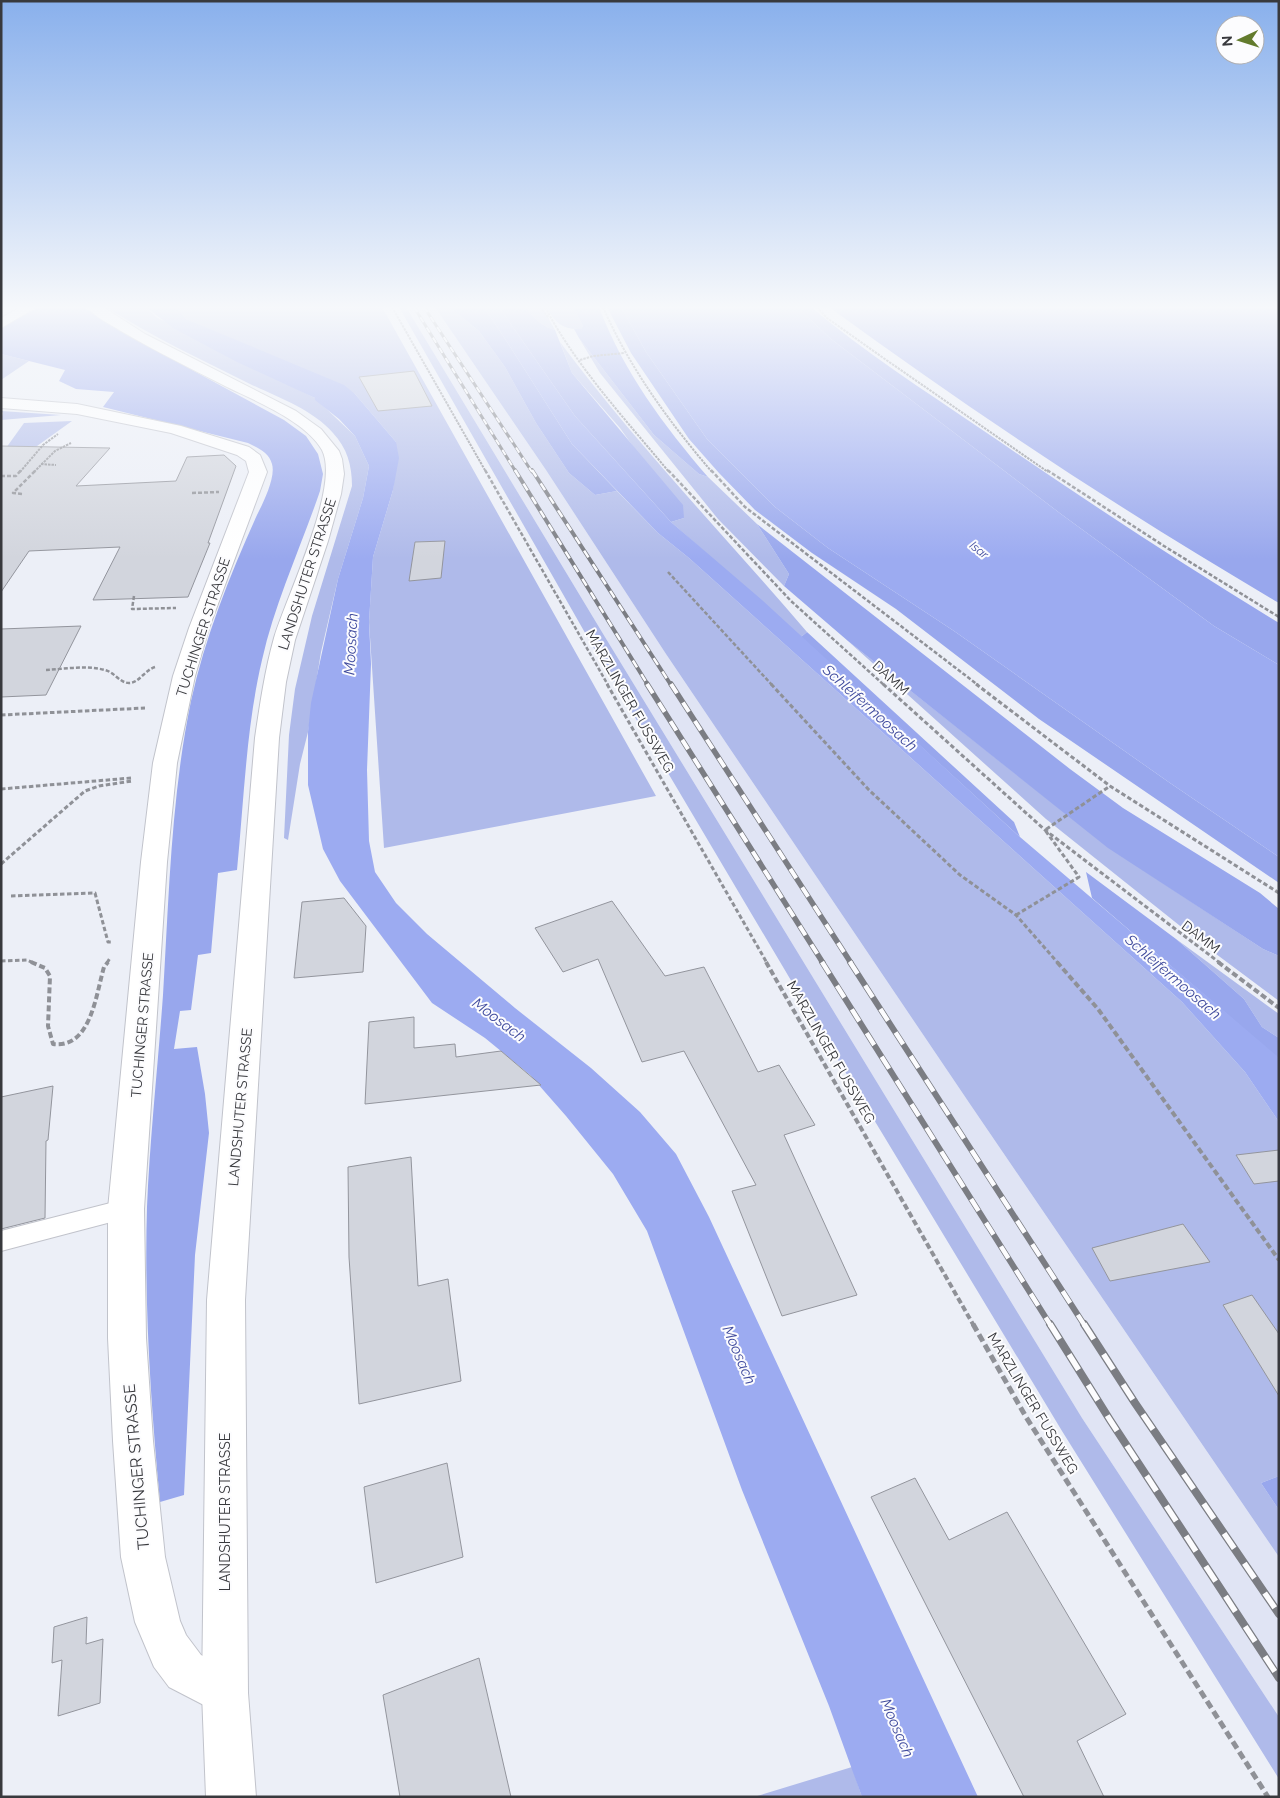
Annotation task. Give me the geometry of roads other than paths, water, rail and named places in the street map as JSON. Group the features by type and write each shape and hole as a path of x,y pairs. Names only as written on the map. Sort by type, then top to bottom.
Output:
{"main road":[{"name":"LANDSHUTER STRASSE","path":"231,1797 225,1693 226,1300 266,738 273,692 288,625 321,533 335,483 334,460 326,444 317,433 302,422 247,391"},
{"name":"TUCHINGER STRASSE","path":"1,404 78,409 175,429 243,450 254,459 258,472 199,628 184,676 165,763 154,862 126,1209 126,1338 143,1557 158,1622 170,1651 185,1671 225,1693"}],"lane":[{"path":"1,1241 126,1209"}],"water":[{"name":"Moosach","path":"300,391 351,391 396,442 399,458 393,490 373,557 369,622 371,664 367,770 369,841 375,872 396,903 427,934 515,1008 591,1068 640,1112 676,1154 709,1217 978,1797 862,1797 829,1706 742,1490 647,1231 613,1174 530,1075 485,1038 432,1003 340,881 323,849 308,785 308,732 311,703 338,579 363,498 369,466 355,436 315,398"},
{"name":"Schleifermoosach","path":"538,391 558,391 575,416 671,522 762,600 1020,837 1277,1056 1279,1059 1279,1122 1245,1072 1182,1002 689,558 658,533 572,444"},
{"name":"Isar","path":"673,391 899,391 1061,514 1214,626 1279,665 1279,857 954,631 828,548 775,507 707,439"}],"railway":[{"path":"466,391 516,472"},
{"path":"479,391 532,472"},
{"path":"515,470 648,685"},
{"path":"532,470 671,685"},
{"path":"647,684 823,963"},
{"path":"671,684 851,963"},
{"path":"822,962 1051,1326"},
{"path":"850,962 1085,1326"},
{"path":"1050,1324 1110,1420 1279,1678"},
{"path":"1084,1324 1135,1403 1279,1614"}]}
